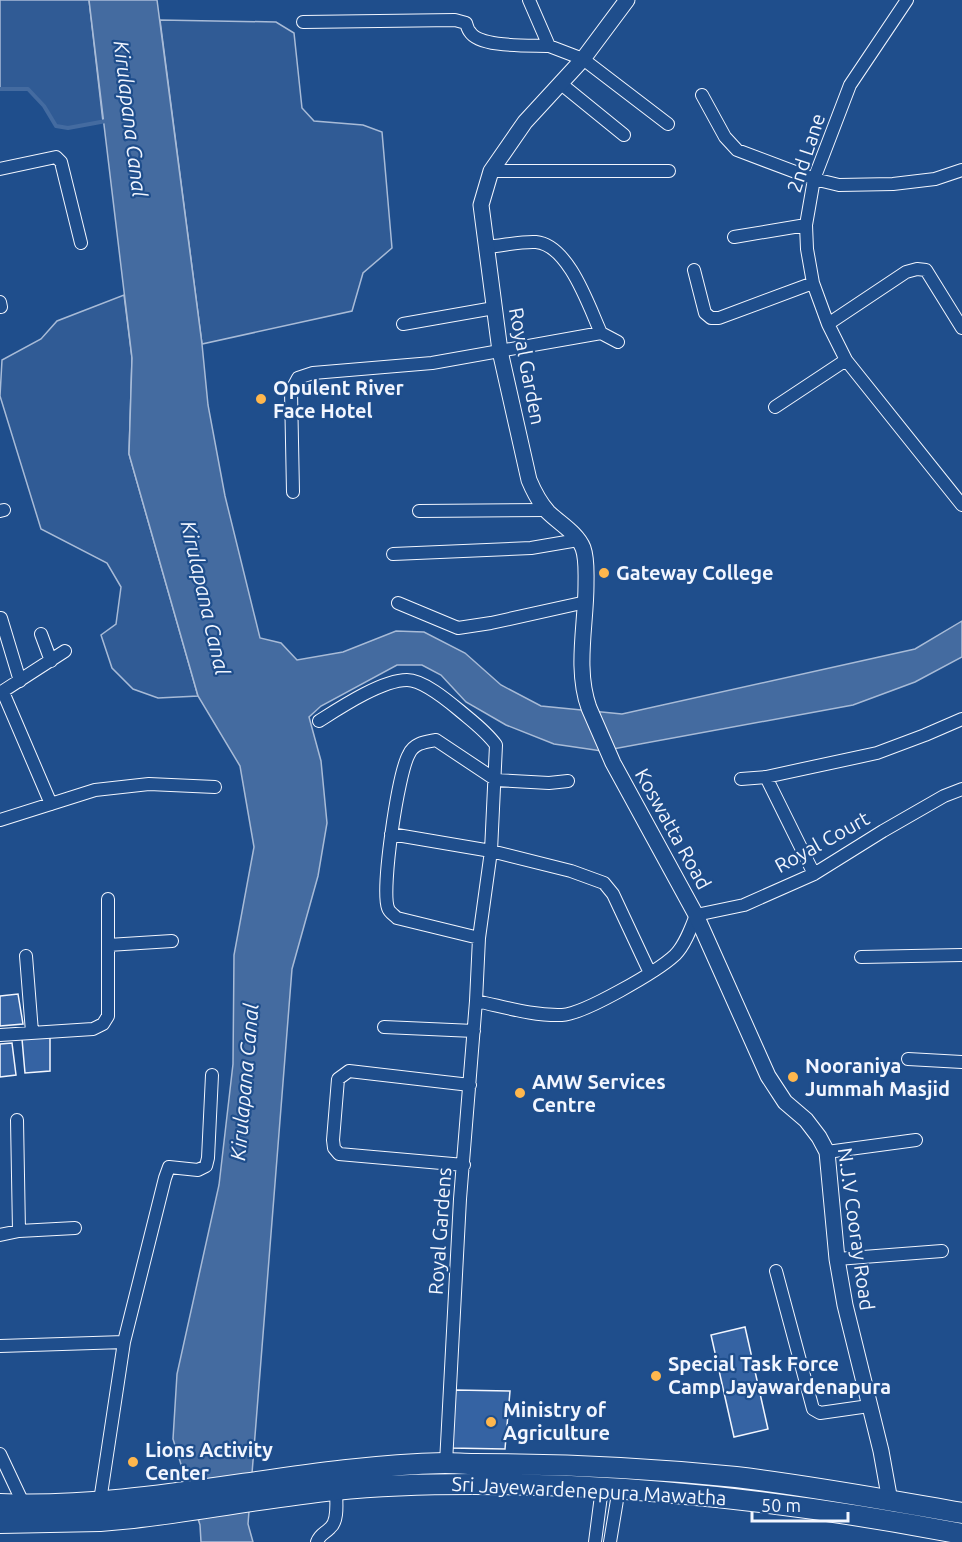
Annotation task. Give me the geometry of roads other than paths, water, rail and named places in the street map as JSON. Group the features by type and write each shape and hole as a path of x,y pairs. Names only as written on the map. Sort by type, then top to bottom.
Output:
{"highway":[{"name":"Sri Jayewardenepura Mawatha","path":"0,1523 100,1521 160,1515 347,1470 446,1463 526,1463 736,1478 962,1513"},
{"name":"Sri Jayewardenepura Mawatha","path":"0,1504 99,1501 157,1495 261,1490 336,1490 441,1484 533,1485 611,1488 738,1498 933,1535 962,1534"}],"street":[{"path":"530,0 549,46"},
{"name":"Royal Garden","path":"578,540 546,510 529,480 500,351 481,205 491,171 525,122 583,59 627,0"},
{"name":"2nd Lane","path":"907,0 850,85 814,179 806,225 807,249 813,283 828,324 846,360 962,505"},
{"path":"303,22 455,20 466,23 470,34 480,40 503,44 549,46 583,59 668,124"},
{"path":"560,83 624,135"},
{"path":"702,95 725,137 736,150 814,179 839,185 893,184 935,179 962,170"},
{"path":"0,170 56,157 61,162 81,243"},
{"path":"491,171 669,171"},
{"path":"734,237 806,225"},
{"path":"486,247 538,242 560,254 571,268 601,333 618,342"},
{"path":"828,324 906,272 917,269 926,270 962,328"},
{"path":"694,270 705,313 711,318 719,318 813,283"},
{"path":"403,324 494,308"},
{"path":"293,492 291,391 298,378 313,373 432,363 601,333"},
{"path":"775,407 846,360"},
{"path":"419,511 546,510"},
{"path":"393,554 531,548 578,540 583,549 586,565 586,602 491,623 458,628 398,603"},
{"name":"Koswatta Road","path":"586,602 582,656 586,700 613,763 696,915 729,988"},
{"path":"1,618 20,681"},
{"path":"41,634 51,661"},
{"path":"51,804 2,692 65,651"},
{"name":"Royal Gardens","path":"319,720 392,682 409,679 431,689 490,737 496,745 491,851 479,938 446,1463"},
{"path":"741,779 766,777 877,753 962,719"},
{"path":"479,938 397,918 388,910 387,880 391,834 402,772 409,752 420,743 436,740 496,780 549,783 568,781"},
{"path":"766,777 814,874"},
{"path":"0,820 95,790 149,784 215,787"},
{"name":"Royal Court","path":"696,915 744,905 814,874 883,831 944,796 962,789"},
{"path":"391,834 491,851 571,871 604,883 613,894 650,973"},
{"path":"0,1035 93,1029 103,1024 108,1016 108,899"},
{"path":"476,1001 536,1014 565,1015 585,1008 650,973 676,954 687,937 696,915"},
{"path":"108,945 172,941"},
{"path":"861,957 962,955"},
{"path":"26,956 32,1032"},
{"name":"N.J.V Cooray Road","path":"729,988 768,1076 784,1101 813,1128 827,1152 837,1259 844,1305 881,1451 890,1501"},
{"path":"384,1027 474,1031"},
{"path":"908,1059 962,1062"},
{"path":"464,1165 339,1154 334,1148 334,1130 338,1079 349,1071 470,1085"},
{"path":"99,1501 123,1342 165,1178 169,1167 198,1170 206,1166 212,1075"},
{"path":"17,1120 19,1231"},
{"path":"827,1152 916,1140"},
{"path":"0,1235 19,1231 75,1228"},
{"path":"837,1259 942,1251"},
{"path":"776,1271 813,1409 820,1413 869,1406"},
{"path":"0,1346 123,1342"},
{"path":"0,1454 24,1504"},
{"path":"595,1542 611,1488"},
{"path":"610,1542 611,1488"},
{"path":"317,1542 319,1535 332,1527 335,1521 336,1490"}],"water":[{"name":"Kirulapana Canal","path":"89,0 157,0 208,405 225,496 260,638 281,643 297,660 343,652 396,631 424,632 465,653 501,685 541,706 622,714 915,649 962,621 962,657 915,682 853,705 602,751 554,744 506,725 466,702 441,675 422,665 397,665 321,706 309,717 321,761 327,823 318,876 292,969 248,1524 253,1542 201,1542 200,1525 173,1439 177,1374 219,1185 233,1064 234,955 254,847 240,766 198,696 129,454 132,358"}],"waterway":[{"path":"0,89 28,89 44,106 56,126 68,128 106,121"}],"place":[{"name":"Opulent River Face Hotel","path":"261,399"},
{"name":"Gateway College","path":"604,573"},
{"name":"Nooraniya Jummah Masjid","path":"793,1077"},
{"name":"AMW Services Centre","path":"520,1093"},
{"name":"Special Task Force Camp Jayawardenapura","path":"656,1376"},
{"name":"Ministry of Agriculture","path":"491,1422"},
{"name":"Lions Activity Center","path":"133,1462"}]}
